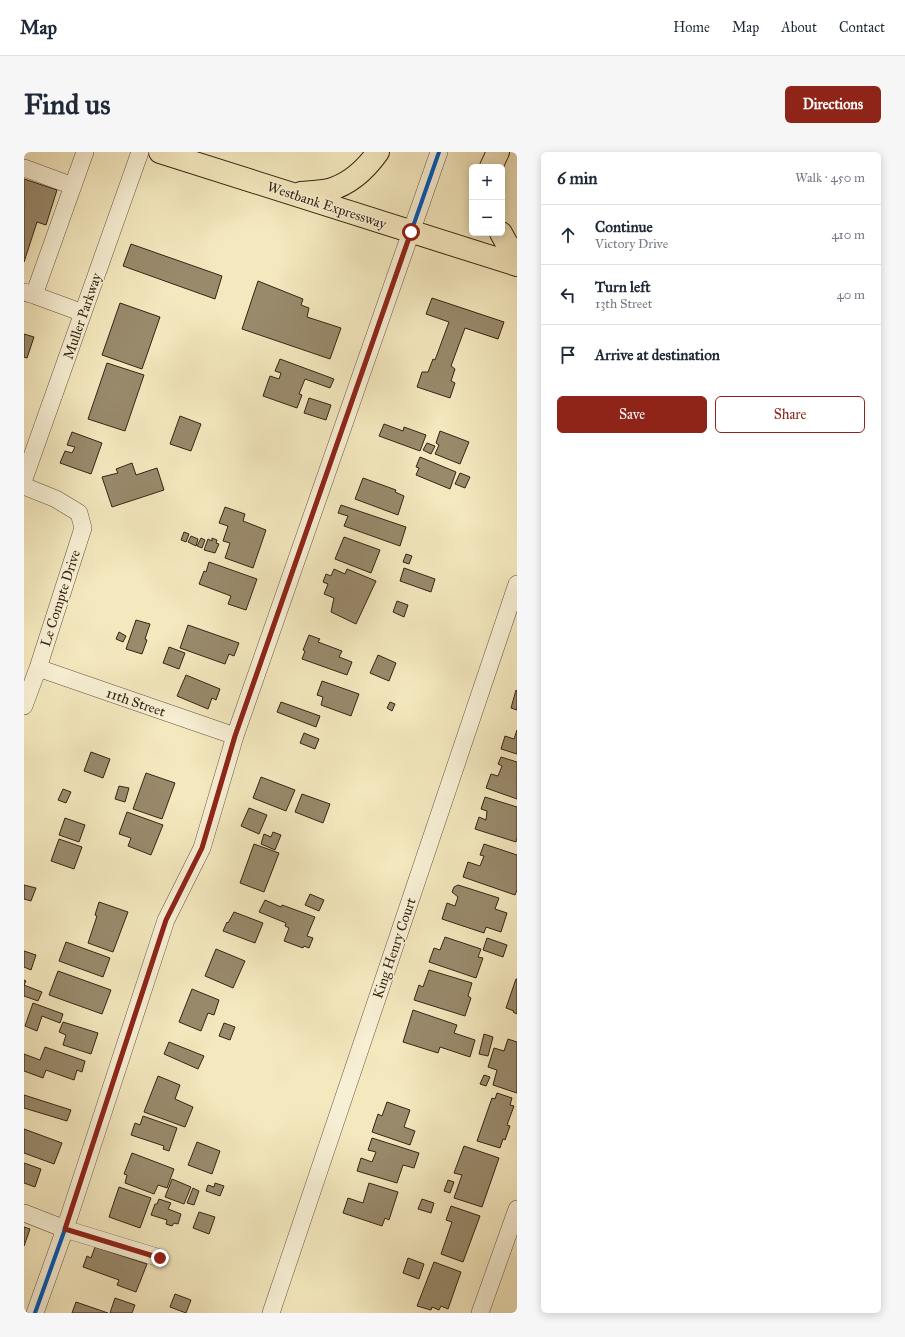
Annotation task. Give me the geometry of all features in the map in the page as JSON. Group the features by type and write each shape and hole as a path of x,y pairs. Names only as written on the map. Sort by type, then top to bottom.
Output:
{"highway":[{"name":"Westbank Expressway","path":"160,152 517,265"},
{"path":"294,194 329,190 342,185 356,176 369,164 378,152"},
{"path":"492,164 498,152"},
{"path":"503,236 507,244 517,254"}],"street":[{"path":"83,313 29,294 73,186 85,152"},
{"name":"Muller Parkway","path":"24,480 140,152"},
{"path":"35,1313 65,1229 166,920 202,848 235,736 439,152"},
{"path":"24,168 73,186"},
{"name":"Le Compte Drive","path":"24,486 56,499 79,512 83,528 38,668 24,706"},
{"name":"King Henry Court","path":"271,1313 516,593"},
{"name":"11th Street","path":"38,668 235,736"},
{"path":"480,1313 517,1209"},
{"path":"24,1213 65,1229 160,1258"}],"building":[{"path":"24,179 57,190 46,225 37,222 24,262"},
{"path":"131,244 222,276 215,299 123,266"},
{"path":"258,281 303,299 301,305 309,308 307,317 341,328 330,359 242,329"},
{"path":"432,298 504,322 498,339 465,328 451,366 455,369 451,381 455,383 450,398 417,387 422,372 428,372 433,359 435,360 449,322 426,314"},
{"path":"120,303 160,317 142,369 102,355"},
{"path":"24,334 34,337 27,358 24,357"},
{"path":"280,359 334,379 330,388 305,379 299,394 302,395 297,408 263,396 270,376 279,379 281,373 275,371"},
{"path":"107,363 144,375 125,431 88,419"},
{"path":"309,398 331,405 326,420 304,413"},
{"path":"180,416 201,424 191,451 170,444"},
{"path":"384,424 403,431 404,427 426,435 420,451 379,436"},
{"path":"440,431 469,442 460,464 435,454 439,445 436,443"},
{"path":"72,432 102,443 91,474 60,463 65,451 72,453 75,447 67,445"},
{"path":"427,443 435,446 431,454 423,450"},
{"path":"420,457 456,472 450,489 416,475 419,468 416,467"},
{"path":"132,463 136,475 157,468 164,490 112,507 102,477 118,473 116,469"},
{"path":"460,473 470,477 465,488 455,484"},
{"path":"363,478 396,490 395,492 404,496 398,515 355,499"},
{"path":"341,505 406,527 400,546 344,526 348,516 338,513"},
{"path":"225,507 245,514 243,521 266,530 253,568 225,558 230,543 223,541 228,526 219,523"},
{"path":"184,532 189,534 186,542 181,540"},
{"path":"191,536 198,539 196,546 188,542"},
{"path":"344,537 380,550 371,573 335,559"},
{"path":"201,538 205,540 202,548 197,546"},
{"path":"212,538 217,540 216,543 219,544 215,553 204,550 208,539 212,541"},
{"path":"406,554 412,556 409,564 403,562"},
{"path":"209,562 257,579 246,610 228,604 231,596 199,584 204,571 206,572"},
{"path":"404,568 435,579 431,592 400,581"},
{"path":"334,569 345,574 347,569 376,581 356,624 331,612 334,598 324,594 328,584 323,582 326,574 331,576"},
{"path":"397,601 408,605 404,617 393,612"},
{"path":"136,620 150,624 145,639 147,640 142,654 126,649"},
{"path":"188,625 239,643 234,656 229,654 225,664 180,648"},
{"path":"119,632 126,636 123,642 116,639"},
{"path":"309,635 320,639 318,642 342,651 339,657 352,662 347,675 302,659 305,651 303,650"},
{"path":"169,647 185,653 179,669 163,663"},
{"path":"378,655 396,663 389,681 370,673"},
{"path":"186,675 220,689 216,700 212,698 208,709 177,696"},
{"path":"322,681 359,694 351,716 321,705 323,697 317,695"},
{"path":"516,690 517,691 517,710 511,708"},
{"path":"281,702 320,716 316,727 277,712"},
{"path":"390,702 395,704 392,711 387,708"},
{"path":"517,730 517,754 501,749 505,736 514,739"},
{"path":"304,733 319,739 315,749 300,743"},
{"path":"91,752 110,759 103,778 84,771"},
{"path":"501,757 517,762 517,799 486,788 491,774 498,776 502,766 498,764"},
{"path":"146,773 175,783 162,819 133,809"},
{"path":"261,777 295,790 286,811 253,798"},
{"path":"119,786 129,788 125,802 115,799"},
{"path":"63,789 71,792 66,803 58,800"},
{"path":"302,794 330,804 323,823 295,812"},
{"path":"485,797 517,807 516,842 475,829 479,817 486,820 487,811 481,809"},
{"path":"249,808 267,815 259,834 241,826"},
{"path":"127,812 163,825 151,855 128,846 131,838 119,834"},
{"path":"65,818 85,825 79,842 59,835"},
{"path":"273,832 281,835 275,850 261,844 264,834 271,837"},
{"path":"59,839 82,847 74,869 51,861"},
{"path":"254,844 279,853 264,892 240,883"},
{"path":"484,844 517,855 517,890 515,895 463,877 468,862 480,866 484,856 480,855"},
{"path":"24,885 36,888 31,901 24,899"},
{"path":"458,885 499,898 495,909 507,913 501,932 486,927 484,933 442,919 447,903 455,906 458,897 452,892 454,887"},
{"path":"310,894 324,900 319,911 305,905"},
{"path":"265,900 281,907 282,905 315,917 307,936 313,938 309,948 304,946 303,948 284,941 289,928 285,926 286,923 259,912"},
{"path":"99,902 128,912 113,952 88,943 97,916 95,915"},
{"path":"234,912 263,923 255,943 223,931"},
{"path":"445,937 481,949 478,957 483,958 476,978 429,962 434,948 440,950"},
{"path":"487,938 507,945 503,957 483,950"},
{"path":"66,942 110,958 103,977 59,961"},
{"path":"216,949 245,961 233,988 205,976"},
{"path":"24,951 36,955 31,970 24,967"},
{"path":"429,970 472,983 468,996 471,998 465,1016 414,1000 419,985 423,987"},
{"path":"58,971 111,990 102,1014 49,995"},
{"path":"517,979 517,1014 506,1008"},
{"path":"24,985 42,992 38,1001 24,996"},
{"path":"192,989 219,1000 214,1015 208,1013 201,1031 179,1022"},
{"path":"33,1003 63,1014 60,1023 42,1016 37,1031 25,1026"},
{"path":"413,1010 457,1025 454,1033 475,1040 470,1057 440,1047 438,1053 403,1042"},
{"path":"63,1022 98,1033 91,1054 63,1045 66,1035 59,1032"},
{"path":"224,1023 235,1027 230,1040 219,1036"},
{"path":"484,1034 493,1037 488,1056 479,1054"},
{"path":"508,1039 517,1042 517,1093 493,1085 497,1070 488,1067 494,1048 504,1051"},
{"path":"169,1042 204,1056 198,1069 164,1054"},
{"path":"45,1047 85,1061 82,1072 77,1070 74,1080 46,1070 43,1078 24,1071 24,1054 40,1060"},
{"path":"484,1075 490,1077 486,1086 480,1084"},
{"path":"158,1076 180,1085 175,1099 193,1107 185,1127 144,1112"},
{"path":"497,1093 512,1098 510,1105 514,1106 507,1125 510,1126 505,1140 503,1139 500,1148 477,1141 492,1098 495,1099"},
{"path":"24,1095 71,1110 67,1121 24,1108"},
{"path":"387,1102 410,1110 404,1127 415,1131 410,1145 372,1132 378,1114 382,1116"},
{"path":"143,1116 177,1128 169,1151 163,1149 164,1146 131,1135 135,1123 140,1125"},
{"path":"24,1129 62,1143 54,1164 24,1153"},
{"path":"372,1138 419,1153 414,1168 403,1165 397,1183 357,1171 361,1158 372,1162 376,1152 368,1150"},
{"path":"197,1142 220,1151 212,1174 188,1165"},
{"path":"464,1146 499,1158 482,1207 454,1198 462,1175 454,1173"},
{"path":"132,1153 174,1169 167,1188 158,1185 154,1194 125,1183 127,1175 124,1174"},
{"path":"24,1163 41,1169 35,1187 24,1183"},
{"path":"172,1179 191,1187 184,1204 165,1197"},
{"path":"448,1180 454,1182 450,1193 444,1191"},
{"path":"215,1183 224,1186 220,1196 206,1191 208,1185 214,1187"},
{"path":"369,1183 398,1192 389,1220 385,1218 382,1226 343,1213 348,1198 363,1203"},
{"path":"119,1187 151,1198 140,1228 109,1217"},
{"path":"193,1188 199,1191 194,1205 187,1203"},
{"path":"159,1199 171,1203 168,1209 181,1214 178,1224 174,1223 172,1226 166,1224 167,1220 151,1215 155,1204 157,1204"},
{"path":"422,1199 434,1203 431,1213 418,1209"},
{"path":"451,1206 480,1216 463,1262 441,1254 452,1222 446,1220"},
{"path":"199,1212 215,1217 209,1234 193,1228"},
{"path":"24,1227 30,1229 24,1246"},
{"path":"95,1247 147,1264 136,1292 117,1285 119,1280 83,1267 87,1256 91,1258"},
{"path":"408,1258 424,1264 419,1279 403,1273"},
{"path":"434,1262 461,1272 448,1309 441,1306 439,1310 432,1307 431,1310 417,1306"},
{"path":"175,1294 191,1300 186,1313 170,1307"},
{"path":"115,1298 135,1305 132,1313 110,1313"},
{"path":"76,1302 108,1313 72,1313"}],"cycle path":[{"path":"35,1313 65,1229 166,920 202,848 235,736 439,152"}],"route":[{"path":"160,1258 65,1229 166,920 202,848 235,736 411,232"}]}
